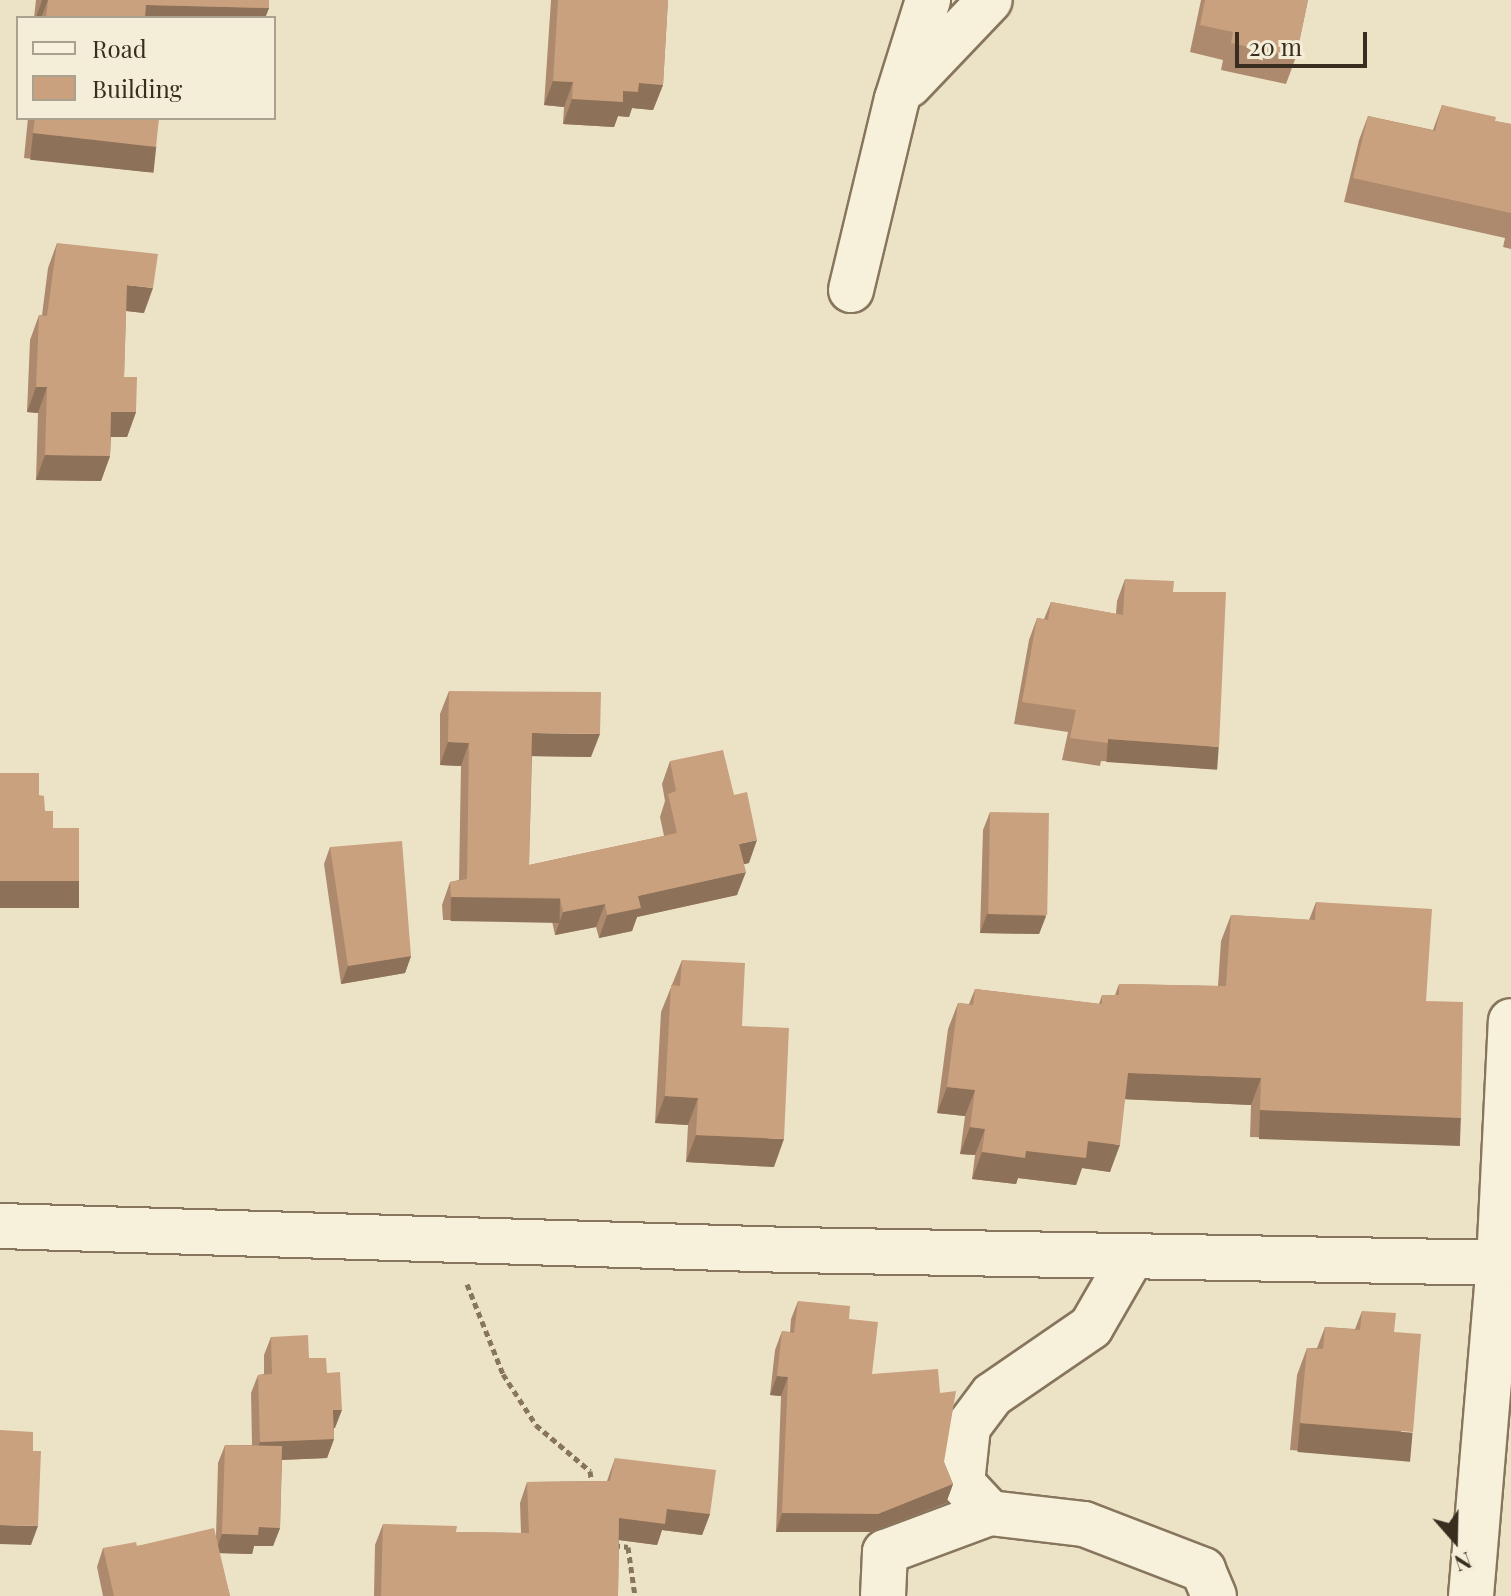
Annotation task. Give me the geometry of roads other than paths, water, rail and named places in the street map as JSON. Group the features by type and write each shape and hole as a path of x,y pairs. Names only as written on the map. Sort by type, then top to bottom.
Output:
{"street":[{"path":"851,290 897,99 928,0"},
{"path":"897,99 990,0"},
{"path":"1471,1596 1505,1263 1511,1021"},
{"path":"0,1226 450,1240 1505,1263"},
{"path":"990,1513 962,1483 968,1427 992,1395 1091,1327 1132,1256"},
{"path":"883,1596 885,1552 990,1513 1084,1524 1203,1570 1214,1596"}]}
